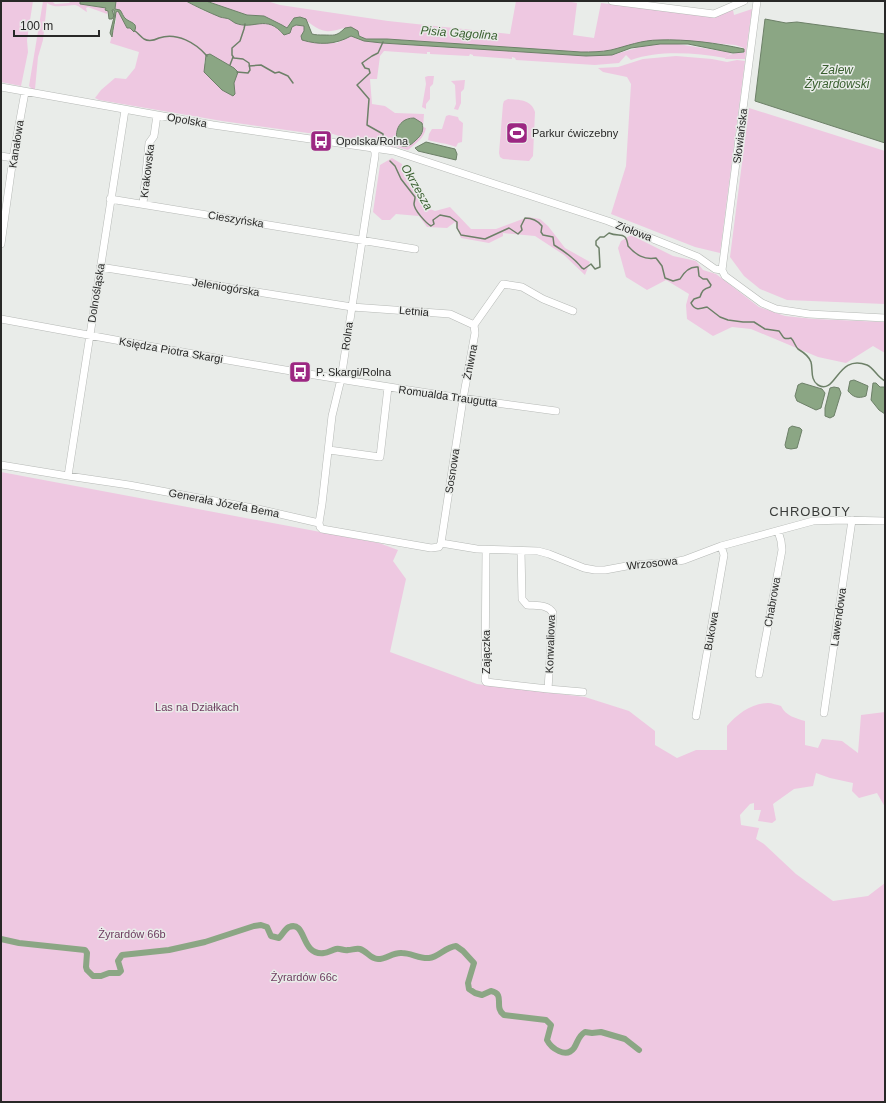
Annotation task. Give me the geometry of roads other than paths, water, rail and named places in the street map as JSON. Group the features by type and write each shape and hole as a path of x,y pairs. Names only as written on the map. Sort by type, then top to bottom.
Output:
{"street":[{"path":"612,1 714,14 744,1"},
{"name":"Słowiańska","path":"722,270 757,1"},
{"name":"Opolska","path":"1,87 125,110 268,133 377,148"},
{"name":"Kanałowa","path":"1,244 13,158 25,92"},
{"name":"Dolnośląska","path":"68,476 125,110"},
{"name":"Krakowska","path":"143,204 145,190 144,180 149,143 154,136 157,115"},
{"name":"Ziołowa","path":"377,148 394,151 608,221 698,257 715,269 722,270 726,276 762,303 776,309 809,314 885,318"},
{"name":"Rolna","path":"319,523 332,416 341,379 375,152 377,148"},
{"path":"1,156 13,158"},
{"name":"Cieszyńska","path":"110,199 415,248"},
{"name":"Jeleniogórska","path":"100,267 352,307"},
{"path":"474,325 503,284 522,286 543,299 573,311"},
{"name":"Letnia","path":"352,307 450,314 474,325"},
{"name":"Księdza Piotra Skargi","path":"1,319 90,336 341,379"},
{"name":"Żniwna","path":"463,399 475,333 474,325"},
{"name":"Romualda Traugutta","path":"341,379 463,399 556,411"},
{"path":"329,450 380,457 388,387"},
{"name":"Sosnowa","path":"441,543 463,399"},
{"name":"Generała Józefa Bema","path":"1,465 129,485 258,509 319,523 322,529 431,548 438,547 441,543"},
{"name":"Lawendowa","path":"824,713 852,520"},
{"name":"Wrzosowa","path":"441,543 486,550 521,550 549,554 584,568 605,570 632,565 684,560 721,546 813,521 885,521"},
{"name":"Chabrowa","path":"759,674 782,550 778,531"},
{"name":"Bukowa","path":"696,716 724,555 721,546"},
{"name":"Zajączka","path":"486,550 486,682 583,692"},
{"name":"Konwaliowa","path":"521,550 522,599 527,605 547,607 551,609 553,613 548,689"}],"water":[{"path":"80,1 116,1 115,9 120,10 125,18 135,25 136,27 134,32 130,28 127,28 118,11 116,12 112,37 110,33 114,16 112,19 109,19 108,11 105,10 106,8 80,4"},
{"path":"186,1 206,1 247,15 264,16 287,28 294,18 300,17 306,19 312,34 316,35 335,35 345,28 351,27 358,31 359,36 366,39 387,39 581,52 607,51 653,40 680,40 734,47 744,49 744,52 733,53 688,44 660,44 631,48 612,55 586,56 382,43 364,41 351,36 333,43 315,43 302,40 301,36 304,31 304,26 296,25 292,27 290,33 284,35 278,28 271,25 242,25 220,17"},
{"name":"Zalew Żyrardowski","path":"765,19 786,23 797,22 885,34 885,143 755,101"},
{"path":"210,54 234,68 238,72 234,83 235,94 233,96 222,90 204,72 206,55"},
{"path":"414,118 422,123 422,132 418,138 408,146 403,146 399,143 397,138 397,131 405,120"},
{"path":"426,142 455,149 457,154 456,160 418,151 415,148"},
{"path":"854,380 868,386 866,396 856,397 848,391 850,381"},
{"path":"802,383 822,389 825,393 821,408 816,410 797,401 795,396 798,385"},
{"path":"873,383 876,383 880,387 885,387 885,414 879,410 871,400"},
{"path":"830,388 839,388 841,393 834,416 830,418 825,416 825,408"},
{"path":"792,426 802,430 797,448 791,449 786,448 785,445 789,428"}],"waterway":[{"path":"237,72 248,73 250,70 249,63 243,59 234,58 232,55 232,48 240,41 245,24"},
{"path":"135,31 144,39 148,40 173,36 186,40 203,51 207,56"},
{"name":"Okrzesza","path":"383,42 378,53 362,63 365,68 369,69 370,73 357,85 369,99 367,125 383,134 383,144"},
{"path":"230,65 233,57"},
{"path":"249,66 261,65 275,73 279,72 288,76 293,83"},
{"name":"Okrzesza","path":"390,161 395,166 401,179 415,197 414,204 416,210 431,226 434,224 433,220 440,215 450,217 457,222 457,228 461,235 485,239 509,228 518,234 522,230 521,226 525,218 530,219 537,221 542,226 541,232 543,235 553,237 554,245 569,255 584,269 591,264 595,269 600,267 599,248 596,245 596,241 600,237 604,237 609,233 622,235 626,238 628,246 634,252 644,257 656,258 662,266 665,278 673,281 680,279 687,270 692,267 698,267 699,276 703,279 707,279 711,285 703,290 700,297 694,299 691,303 694,307 700,309 707,307 720,317 728,320 754,322 765,329 779,331 785,338 791,338 798,349 806,354 810,360 813,377 815,383 818,385 824,387 829,385 843,369 849,365 857,363 869,366 885,381"},
{"path":"1,939 19,943 85,950 87,953 86,967 93,976 119,973 121,971 118,961 122,955 169,950 205,942 261,925 267,927 271,936 279,938 289,927 295,926 302,933 311,949 316,952 326,953 334,949 358,949 375,959 381,959 399,953 429,958 456,946 474,963 468,983 469,989 482,995 491,991 498,995 499,1008 504,1015 546,1020 551,1025 547,1040 555,1049 567,1053 574,1048 578,1039 585,1032 601,1032 625,1039 639,1050"}],"place":[{"name":"Parkur ćwiczebny","path":"517,133"},
{"name":"Opolska/Rolna","path":"321,141"},
{"name":"P. Skargi/Rolna","path":"300,372"}],"district":[{"name":"CHROBOTY","path":"810,511"}],"water label":[{"name":"Pisia Gągolina","path":"459,33"}],"park label":[{"name":"Las na Działkach","path":"197,707"},
{"name":"Żyrardów 66b","path":"132,934"},
{"name":"Żyrardów 66c","path":"304,977"}]}
